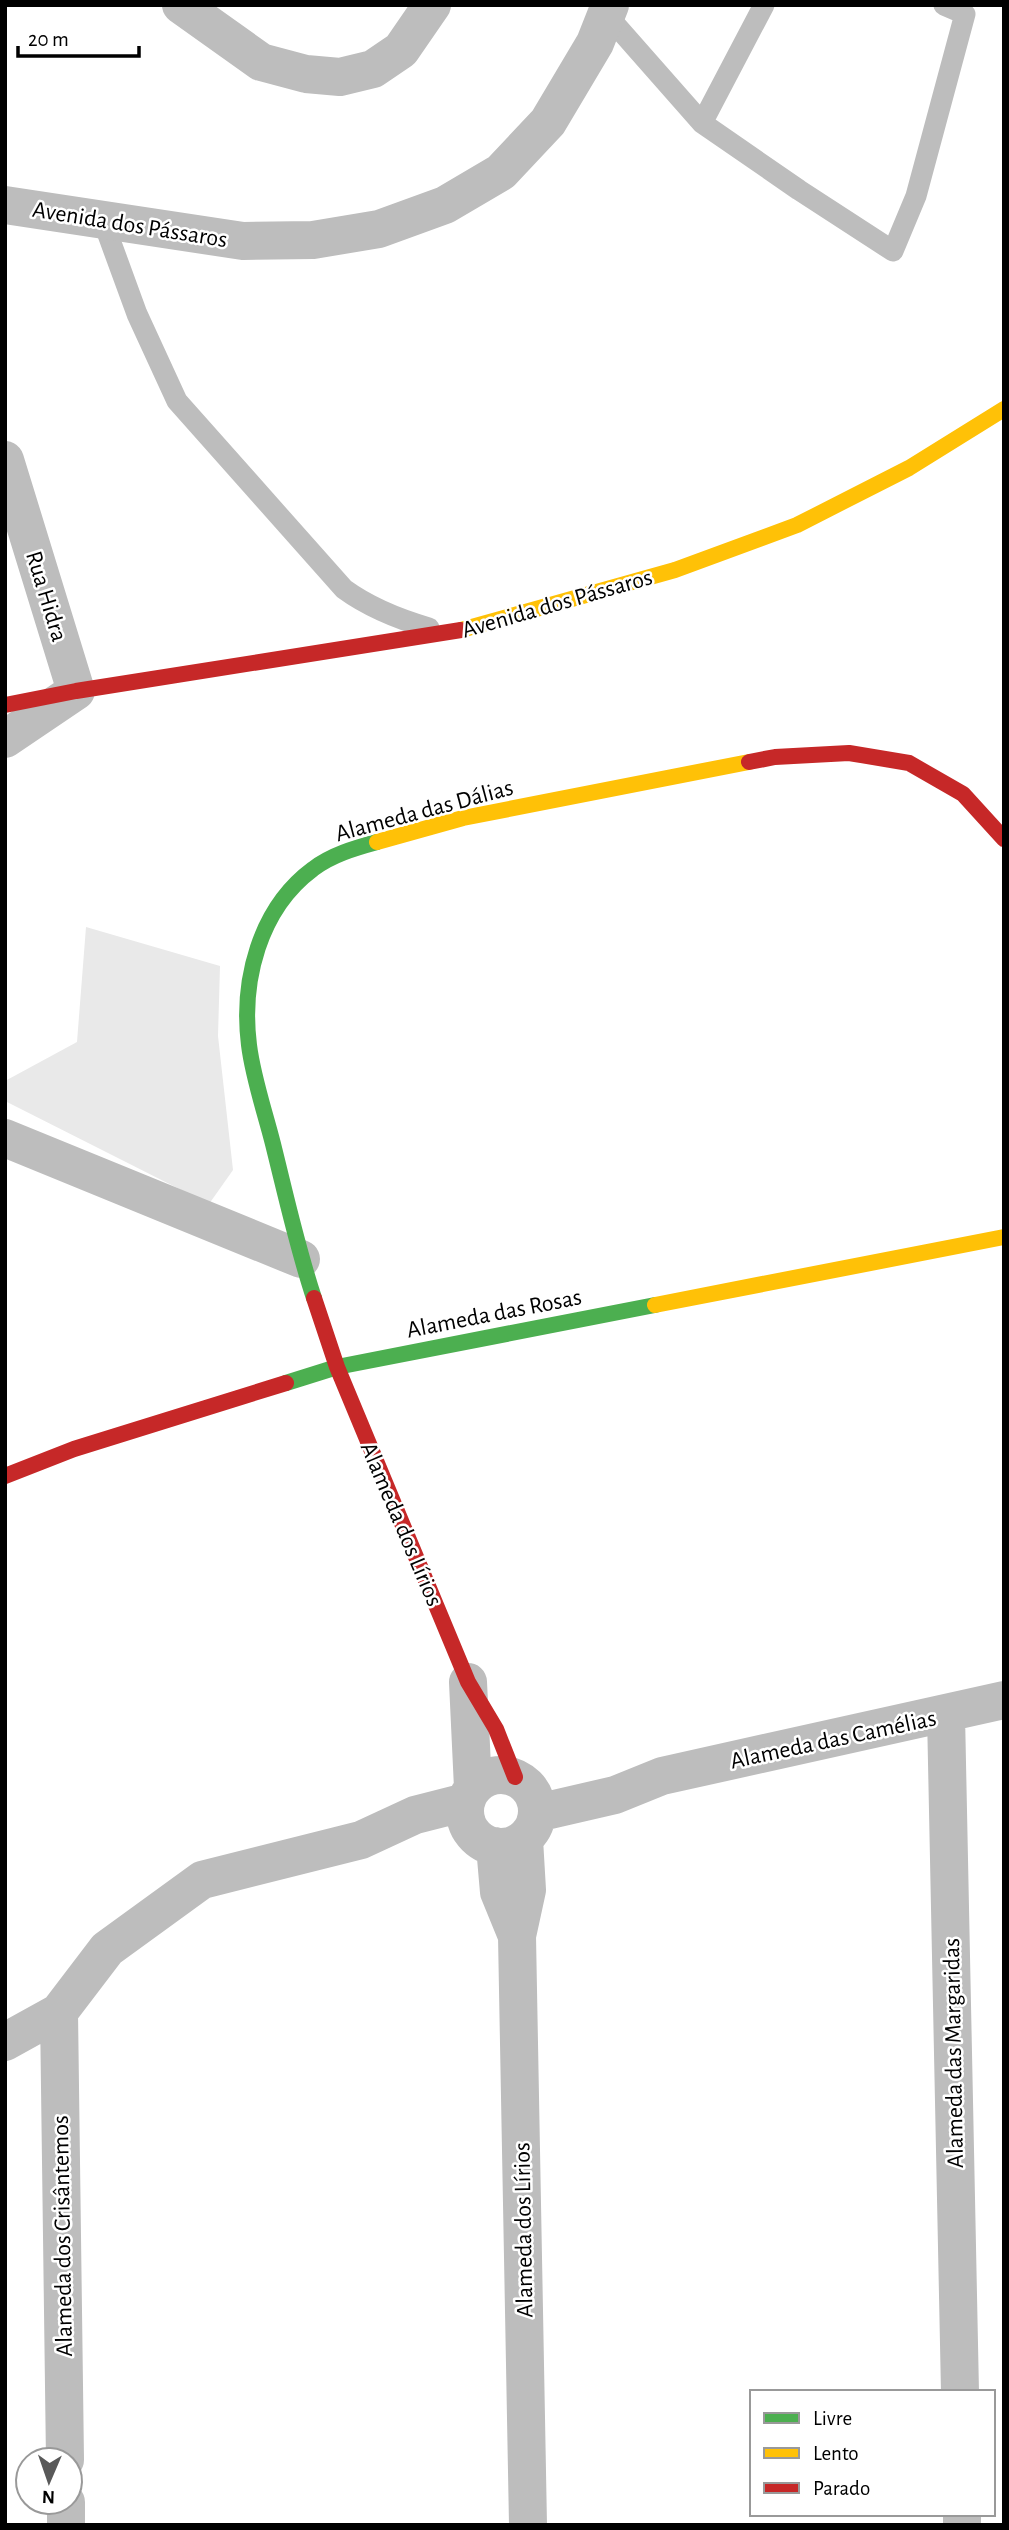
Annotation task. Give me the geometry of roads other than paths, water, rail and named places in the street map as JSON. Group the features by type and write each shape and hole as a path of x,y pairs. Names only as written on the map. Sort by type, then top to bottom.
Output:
{"street":[{"path":"181,5 261,62 306,74 340,77 373,69 401,50 432,5"},
{"name":"Avenida dos Pássaros","path":"5,205 243,241 313,240 379,229 445,205 501,172 548,122 595,43 608,10"},
{"name":"Avenida dos Pássaros","path":"5,705 76,691 449,633 675,570 797,525 909,468 1004,409"},
{"name":"Rua Hidra","path":"5,460 76,691"},
{"path":"5,739 76,691"},
{"name":"Alameda das Dálias","path":"337,1367 301,1259 249,1046 248,990 257,949 270,916 288,892 314,868 352,849 463,818 775,757 849,753 909,763 963,794 1004,839"},
{"path":"5,1138 301,1259"},
{"name":"Alameda das Rosas","path":"5,1476 74,1449 337,1367 1004,1237"},
{"name":"Alameda dos Lírios","path":"337,1367 468,1682 501,1810 499,1892 517,1936 528,2525"},
{"name":"Alameda das Camélias","path":"5,2042 59,2012 107,1949 202,1880 361,1840 415,1815 501,1810 615,1777 662,1776 1004,1700"},
{"name":"Alameda das Margaridas","path":"946,1714 960,2390"},
{"name":"Alameda dos Crisântemos","path":"59,2012 65,2446"}],"lane":[{"path":"702,123 764,5"},
{"path":"608,10 702,123 893,250 916,196 965,14 944,5"},
{"path":"103,221 137,314 177,401 344,589 365,604 405,621 449,633"}]}
